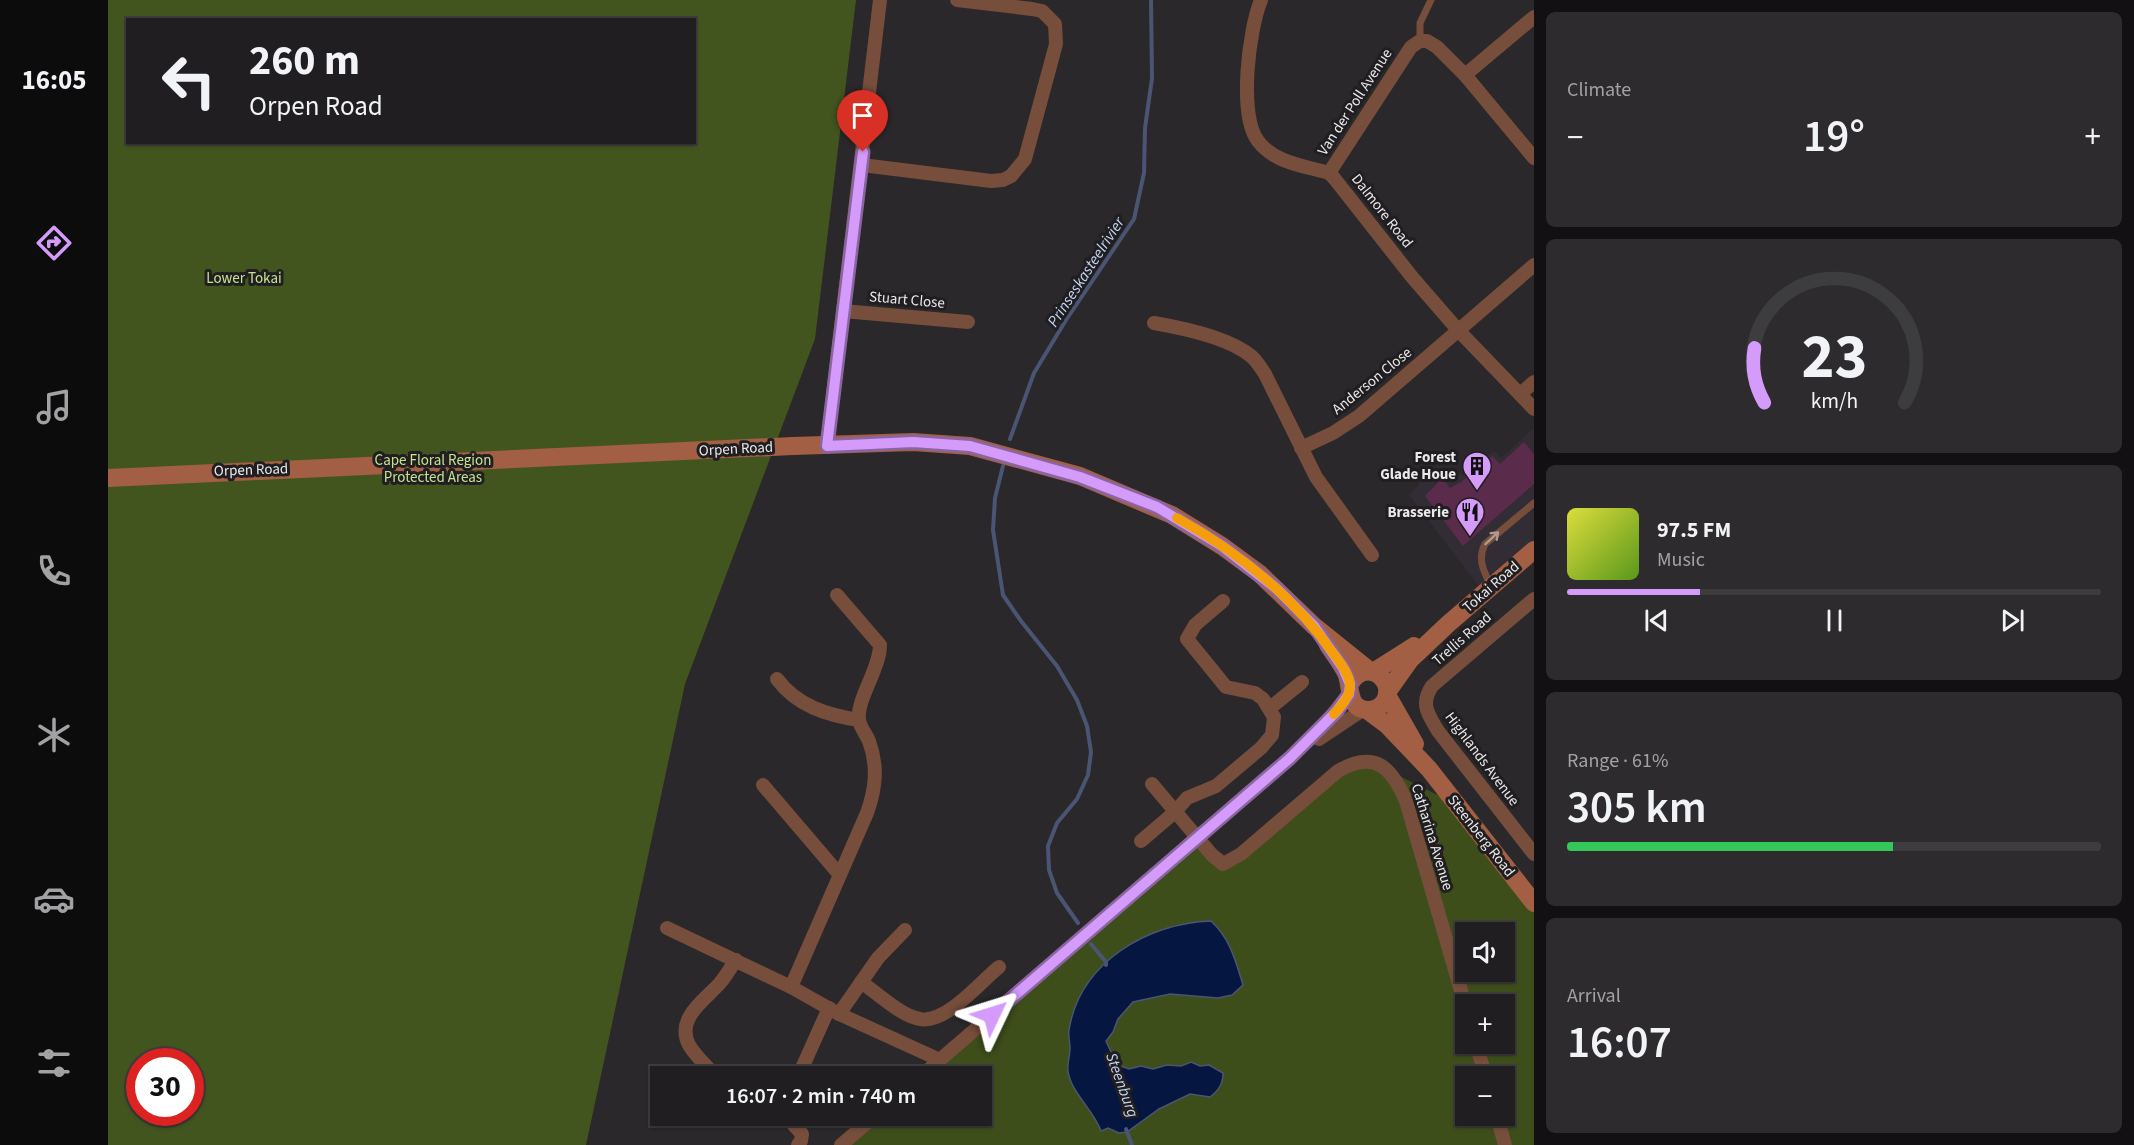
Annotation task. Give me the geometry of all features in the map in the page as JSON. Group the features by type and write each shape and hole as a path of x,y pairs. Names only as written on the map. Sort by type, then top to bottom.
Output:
{"main road":[{"name":"Orpen Road","path":"108,478 794,446 913,442 970,446 1080,477 1157,507 1206,535 1260,574 1314,626 1372,672"},
{"name":"Tokai Road","path":"1387,693 1406,664 1448,624 1534,550"},
{"name":"Tokai Road","path":"1372,672 1448,624"},
{"name":"Orpen Road","path":"1314,626 1343,668 1350,689"},
{"path":"1372,672 1385,680 1387,693 1381,705 1366,710 1353,703 1350,689 1358,675 1372,672"},
{"name":"Steenberg Road","path":"1387,693 1429,769"},
{"name":"Steenberg Road","path":"1366,710 1387,725 1429,769 1534,903"}],"street":[{"path":"827,446 880,0"},
{"path":"862,165 991,181 1003,180 1011,176 1025,159 1056,44 1056,24 1042,11 957,0"},
{"name":"Dalmore Road","path":"1261,0 1252,35 1248,75 1250,123 1259,142 1280,159 1329,173 1412,277 1458,330 1534,409"},
{"path":"1465,75 1534,17"},
{"path":"1420,41 1427,41 1437,47 1465,75 1534,158"},
{"name":"Van der Poll Avenue","path":"1329,173 1411,47 1420,41"},
{"path":"1458,330 1534,265"},
{"name":"Stuart Close","path":"843,310 968,322"},
{"path":"1154,322 1184,328 1227,343 1250,355 1266,374 1316,477 1372,555"},
{"name":"Anderson Close","path":"1301,448 1333,433 1353,420 1458,330"},
{"path":"1520,394 1534,382"},
{"path":"791,987 867,813 875,784 873,752 859,720 862,704 880,656 880,645 837,595"},
{"name":"Trellis Road","path":"1428,712 1425,699 1432,686 1534,599"},
{"path":"1141,841 1175,812 1187,798 1216,786 1269,740 1275,723 1270,708 1263,699 1255,693 1226,687 1187,639 1190,631 1223,601"},
{"path":"777,680 801,703 831,714 859,720"},
{"path":"1270,708 1302,682"},
{"path":"933,1066 1290,758 1329,720 1350,689"},
{"path":"1290,758 1366,710"},
{"name":"Highlands Avenue","path":"1428,712 1438,731 1534,854"},
{"name":"Catharina Avenue","path":"1152,784 1197,838 1223,864 1230,862 1259,840 1343,768 1357,762 1367,761 1386,769 1398,782 1406,801 1462,994"},
{"path":"763,785 839,874"},
{"path":"667,928 791,987 834,1011 940,1060"},
{"path":"804,1066 834,1011 861,982 878,958 905,930"},
{"path":"707,1066 690,1045 686,1037 686,1030 693,1010 721,981 736,960"},
{"path":"861,982 909,1015 928,1019 946,1014 999,967"},
{"path":"795,1126 802,1134 798,1145"},
{"path":"841,1145 863,1126"},
{"path":"1500,1126 1505,1145"}],"lane":[{"path":"1420,41 1420,23 1431,0"},
{"path":"1491,586 1481,561 1480,554 1485,544 1534,502"}],"shaded area":[{"path":"1534,428 1534,550 1484,593 1409,495 1436,465 1463,475 1494,451 1501,458"}],"green space":[{"name":"Cape Floral Region Protected Areas","path":"108,0 856,0 815,339 685,684 586,1145 108,1145"},
{"path":"1357,762 1377,765 1456,804 1534,908 1534,1145 840,1145 862,1126 992,1126 992,1066 932,1066 1197,839 1230,861"}],"water":[{"path":"1211,921 1228,943 1243,985 1232,995 1218,998 1170,994 1133,1002 1118,1019 1113,1032 1106,1041 1117,1065 1129,1069 1141,1066 1153,1069 1167,1065 1181,1066 1191,1062 1200,1066 1209,1065 1223,1073 1220,1086 1210,1097 1190,1094 1159,1109 1127,1132 1119,1133 1108,1128 1101,1131 1073,1087 1068,1071 1069,1030 1076,1006 1087,985 1102,966 1141,938 1187,923"}],"building":[{"name":"Forest Glade Houe","path":"1524,442 1534,454 1534,484 1463,546 1425,496 1442,478 1450,488 1461,482 1492,456 1500,464"}],"waterway":[{"name":"Prinseskasteelrivier","path":"1010,439 1034,373 1066,320 1134,219 1144,173 1145,128 1152,78 1151,0"},
{"name":"Prinseskasteelrivier","path":"1003,466 995,498 993,530 1003,595 1057,666 1077,700 1087,726 1091,752 1088,775 1077,799 1057,823 1048,846 1049,870 1057,893 1078,923"},
{"name":"Prinseskasteelrivier","path":"1091,944 1106,965"},
{"name":"Steenburg","path":"1126,1129 1132,1145"}],"slow traffic":[{"path":"1177,518 1222,546 1260,574 1314,626 1337,658 1350,684 1349,694 1334,714"}],"place":[{"name":"Forest Glade Houe","path":"1477,492"},
{"name":"Brasserie","path":"1470,538"}],"route":[{"path":"863,152 827,446 913,442 970,446 1080,477 1157,507 1222,546 1277,589 1314,626 1337,658 1350,684 1349,694 1337,711 1290,758 992,1015"}],"park label":[{"name":"Lower Tokai","path":"244,278"}]}
